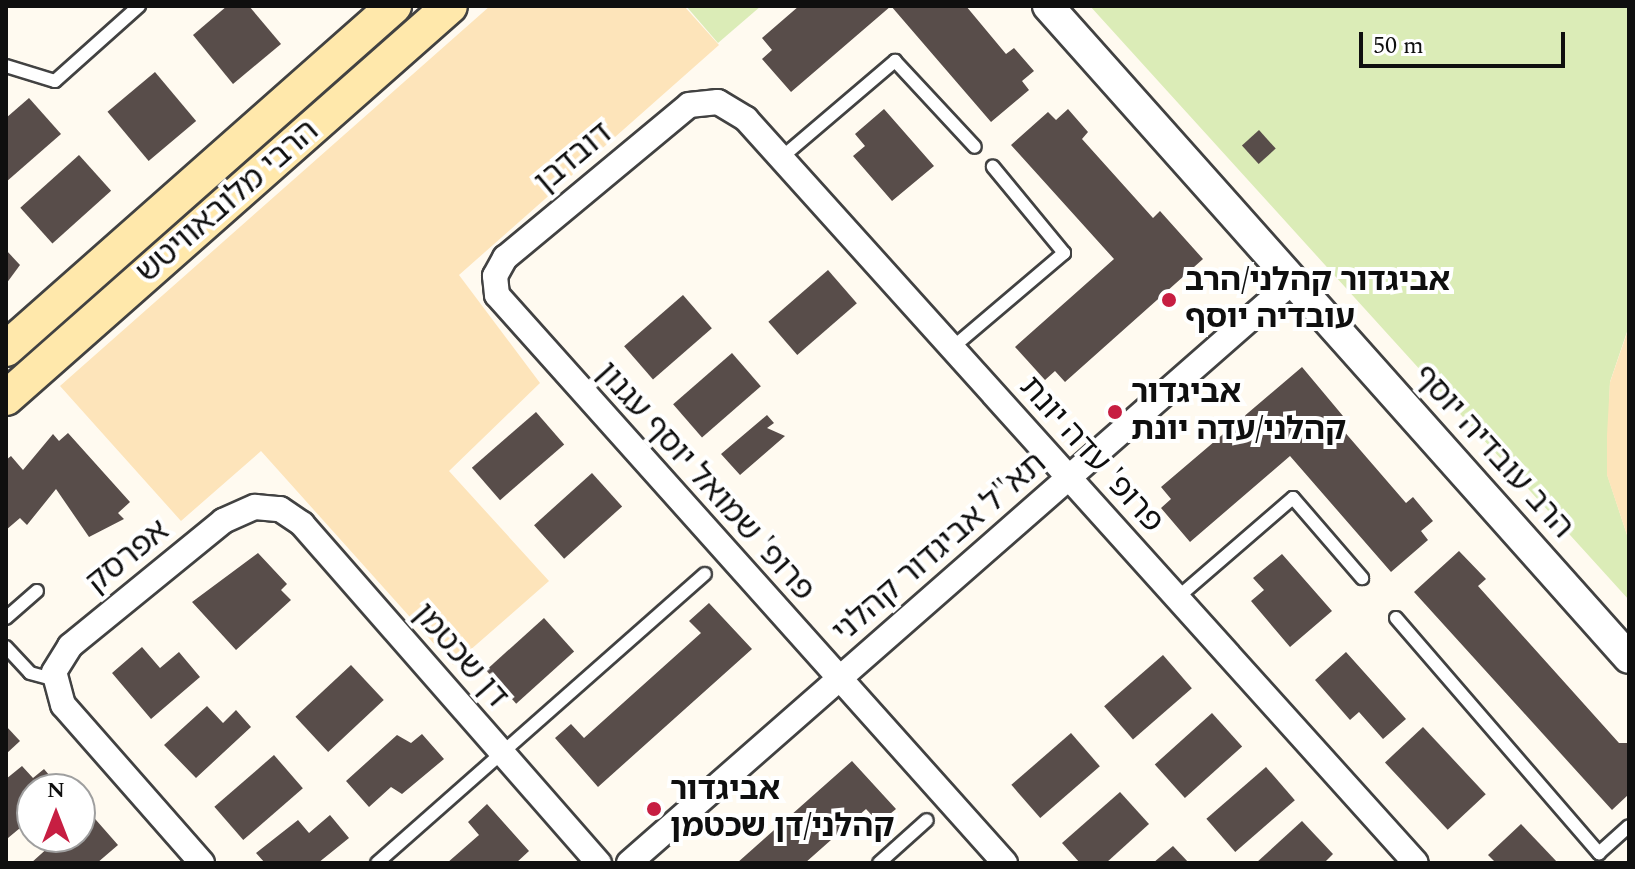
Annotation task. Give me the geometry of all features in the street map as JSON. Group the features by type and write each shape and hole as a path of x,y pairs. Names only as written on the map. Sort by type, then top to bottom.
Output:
{"main road":[{"name":"הרבי מלובאוויטש","path":"6,349 394,6"},
{"name":"הרבי מלובאוויטש","path":"6,398 450,6"}],"street":[{"name":"הרב עובדיה יוסף","path":"1048,6 1629,658"},
{"name":"פרופ' עדה יונת","path":"711,101 739,113 781,158 1416,863"},
{"name":"דובדבן","path":"495,283 505,258 651,134 689,105 711,101"},
{"name":"תא\"ל אביגדור קהלני","path":"629,863 1293,281"},
{"name":"פרופ' שמואל יוסף עגנון","path":"495,283 505,307 1005,863"},
{"name":"אפרסק","path":"53,679 70,646 223,521 263,507"},
{"name":"דן שכטמן","path":"263,507 302,524 599,863"},
{"path":"53,679 68,711 202,863"}],"lane":[{"path":"6,66 55,81 139,6"},
{"path":"781,158 895,61 975,147"},
{"path":"952,348 1064,253 993,167"},
{"path":"1177,598 1293,498 1362,578"},
{"path":"377,863 705,574"},
{"path":"6,618 37,591"},
{"path":"1396,618 1599,853 1629,826"},
{"path":"6,647 30,673 53,679"},
{"path":"879,863 927,820"}],"green space":[{"path":"686,6 761,6 718,43"},
{"path":"1090,6 1629,6 1629,326 1610,382 1607,474 1629,541 1629,600"}],"sand":[{"path":"490,6 684,6 719,45 459,275 540,383 449,471 549,581 453,665 261,451 181,521 60,386"},
{"path":"1629,327 1629,541 1607,475 1607,435 1610,382"}],"building":[{"path":"227,6 249,6 281,44 233,84 193,35"},
{"path":"799,6 891,6 791,92 762,59 772,50 762,38"},
{"path":"891,6 966,6 1006,54 1014,48 1034,71 1022,81 1029,90 991,122"},
{"path":"155,72 196,121 149,161 108,112"},
{"path":"29,98 61,134 6,182 6,118"},
{"path":"884,109 934,166 892,201 853,156 865,146 855,134"},
{"path":"1068,109 1088,132 1082,139 1153,218 1160,211 1203,259 1065,382 1055,371 1045,380 1015,347 1114,259 1011,145 1048,112 1056,120"},
{"path":"1259,130 1276,149 1259,164 1242,145"},
{"path":"79,155 111,191 52,244 20,208"},
{"path":"6,250 20,265 6,284"},
{"path":"828,270 857,303 797,355 768,322"},
{"path":"683,295 712,328 653,379 624,346"},
{"path":"732,353 761,386 702,437 673,404"},
{"path":"1302,367 1343,416 1336,422 1406,503 1413,497 1433,521 1421,531 1428,540 1391,572 1290,456 1190,542 1161,508 1171,499 1161,487"},
{"path":"536,412 564,444 500,500 472,468"},
{"path":"767,415 774,423 767,428 785,436 740,475 721,454"},
{"path":"68,433 130,502 118,513 124,519 89,537 56,489 27,525 20,518 6,530 6,460 11,456 23,470 53,434 59,441"},
{"path":"592,473 622,506 564,559 534,525"},
{"path":"1459,551 1486,579 1478,586 1619,743 1629,743 1629,794 1612,810 1414,592"},
{"path":"258,553 287,584 281,590 291,600 236,650 192,602"},
{"path":"1282,554 1332,611 1290,647 1251,601 1264,590 1253,578"},
{"path":"709,603 752,649 598,787 555,738 571,724 584,738 701,633 689,621"},
{"path":"544,618 574,651 516,704 486,670"},
{"path":"142,647 160,668 179,652 200,677 151,719 112,673"},
{"path":"1346,652 1406,719 1383,739 1359,712 1350,720 1315,680"},
{"path":"1163,655 1192,688 1133,739 1104,706"},
{"path":"351,665 384,700 328,752 295,717"},
{"path":"207,706 223,723 236,710 251,727 196,778 164,745"},
{"path":"1212,713 1242,746 1185,798 1155,765"},
{"path":"6,726 20,741 6,754"},
{"path":"1423,727 1486,794 1448,830 1385,762"},
{"path":"1071,733 1100,766 1040,818 1011,785"},
{"path":"422,734 444,759 402,794 391,787 369,807 346,781 397,735 411,743"},
{"path":"274,755 303,788 243,840 214,807"},
{"path":"852,761 896,809 879,823 866,809 805,863 737,863"},
{"path":"22,766 28,773 16,773 16,831 8,838 6,779"},
{"path":"1266,767 1295,800 1235,852 1206,819"},
{"path":"1120,792 1149,824 1106,863 1080,863 1062,843"},
{"path":"487,804 529,851 516,863 447,863 479,835 468,822"},
{"path":"330,815 349,838 318,863 265,863 256,853 298,820 309,833"},
{"path":"96,820 118,845 97,863 31,863 42,853 96,853"},
{"path":"1302,821 1333,854 1324,863 1256,863"},
{"path":"1521,824 1558,863 1496,863 1488,855"},
{"path":"1173,846 1189,863 1153,863"}],"place":[{"name":"אביגדור קהלני/הרב עובדיה יוסף","path":"1169,300"},
{"name":"אביגדור קהלני/עדה יונת","path":"1115,412"},
{"name":"אביגדור קהלני/דן שכטמן","path":"654,809"}]}
